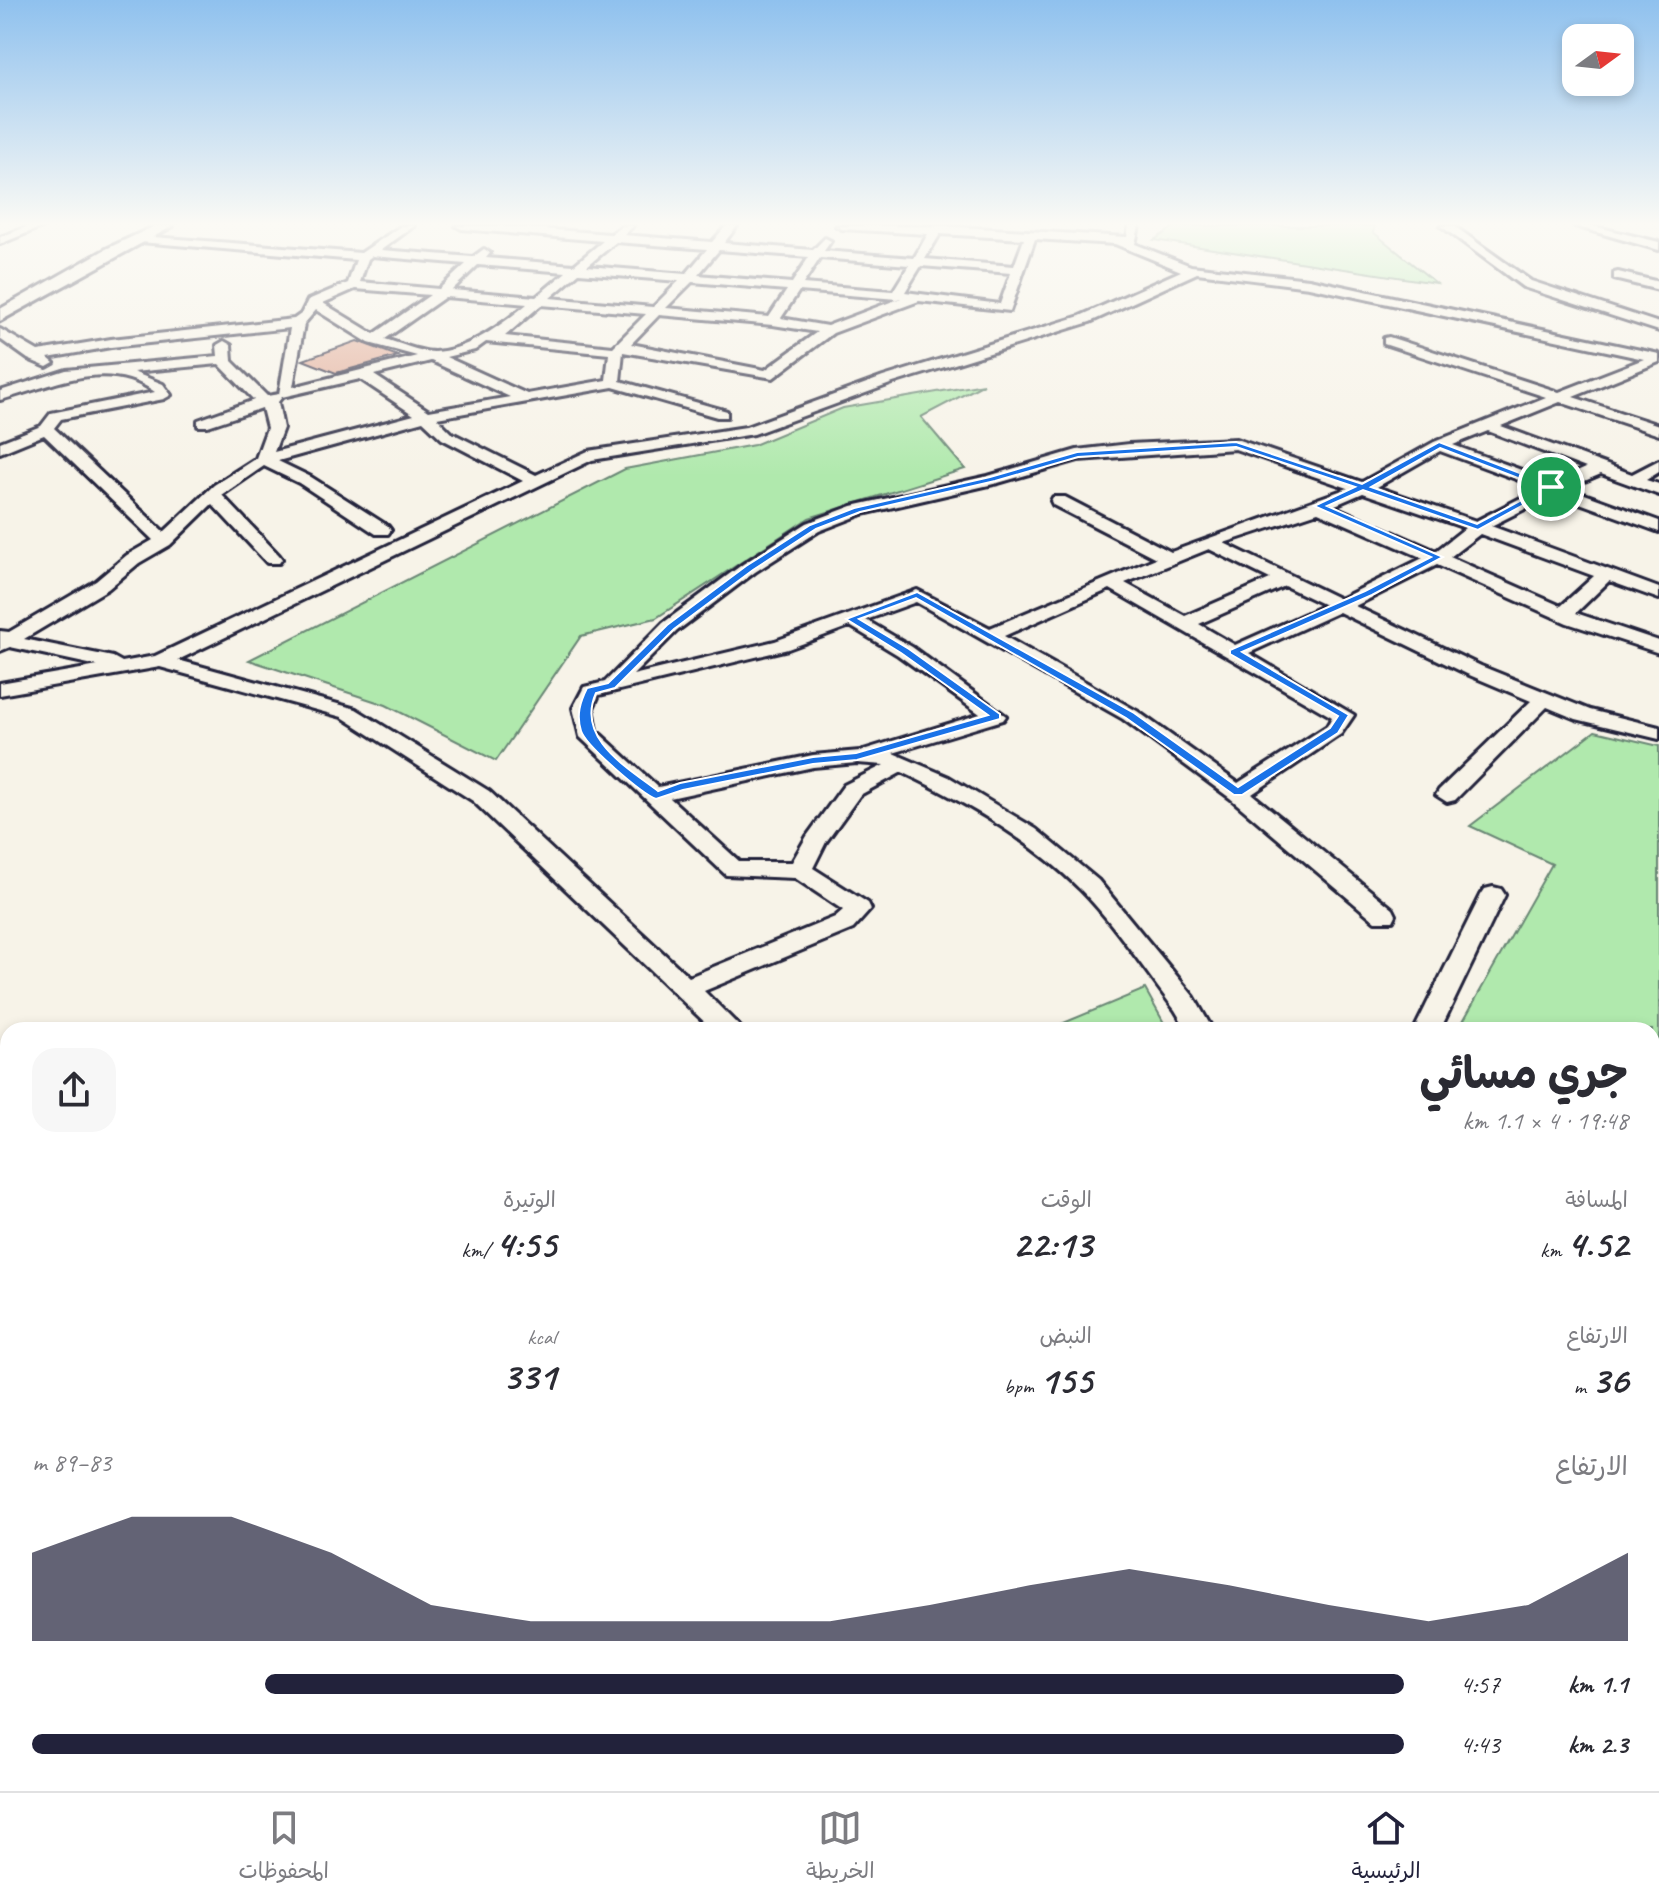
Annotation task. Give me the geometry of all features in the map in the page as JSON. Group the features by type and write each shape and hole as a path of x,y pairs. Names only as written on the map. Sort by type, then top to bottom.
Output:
{"street":[{"path":"33,356 111,343 298,323 310,310"},
{"path":"324,310 374,340 432,356 526,399"},
{"path":"374,340 418,310"},
{"path":"493,339 527,310"},
{"path":"619,310 773,321 828,330"},
{"path":"613,383 618,348 655,310"},
{"path":"773,321 780,310"},
{"path":"203,423 274,399 470,347 483,338 618,348 768,375 828,330 883,310"},
{"path":"0,689 160,661 588,456 749,431 888,380 1085,319 1106,310"},
{"path":"1432,310 1656,356"},
{"path":"1579,310 1596,318 1659,327"},
{"path":"1559,337 1596,318"},
{"path":"263,460 275,428 274,399 298,323"},
{"path":"224,331 225,359"},
{"path":"0,333 66,374 225,359 274,399"},
{"path":"1389,341 1659,430"},
{"path":"991,635 1210,543 1319,506 1380,480 1439,445 1634,369 1656,356"},
{"path":"0,396 44,406 164,395 158,387 114,369"},
{"path":"1634,369 1659,376"},
{"path":"0,448 44,406 66,374"},
{"path":"363,374 426,416 447,436 536,481"},
{"path":"2,640 102,585 133,559 164,541 213,495 263,460 426,416 613,383 722,414"},
{"path":"44,406 164,541"},
{"path":"1486,425 1659,490"},
{"path":"612,686 670,627 749,568 813,527 858,510 992,480 1077,455 1145,448 1236,444 1478,527 1659,594"},
{"path":"1439,445 1659,527"},
{"path":"263,460 305,480 382,530"},
{"path":"1633,481 1659,465"},
{"path":"1234,652 1439,557 1478,527 1551,487 1600,468"},
{"path":"213,495 273,559"},
{"path":"1059,501 1171,559"},
{"path":"1319,506 1564,614 1659,647"},
{"path":"1210,543 1474,670 1583,715 1659,733"},
{"path":"1564,614 1606,574"},
{"path":"1186,623 1285,579"},
{"path":"1111,582 1344,715 1334,730 1238,793"},
{"path":"684,989 844,923 859,909 800,870 734,870 587,733 583,708 591,691 781,645 917,595 1130,715 1238,793 1384,915"},
{"path":"851,619 905,651 996,716 857,757"},
{"path":"2,640 132,666"},
{"path":"160,661 349,713 481,796 721,1022"},
{"path":"1447,795 1544,699"},
{"path":"656,795 680,787 813,761 857,757 891,759 941,782 1028,834 1090,885 1185,1004 1195,1022"},
{"path":"800,870 815,841 852,790 902,764"},
{"path":"1431,1022 1493,895"}],"green space":[{"path":"984,384 921,417 965,469 809,518 656,618 581,636 496,761 386,705 249,660 625,469 754,445 843,408"},
{"path":"1595,731 1659,746 1659,1022 1463,1022 1552,864 1470,826"},
{"path":"1145,989 1164,1022 1066,1022"}],"building":[{"path":"357,341 398,356 336,373 303,360"}],"route":[{"path":"1551,487 1439,445 1380,480 1362,487 1319,506 1439,557 1368,593 1234,652 1344,715 1334,730 1238,793 1130,715 917,595 851,619 905,651 996,716 857,757 813,761 680,787 656,795 620,767 587,733 583,708 591,691 612,686 670,627 749,568 813,527 858,510 992,480 1077,455 1236,444 1295,463 1362,487 1478,527 1551,487"}]}
